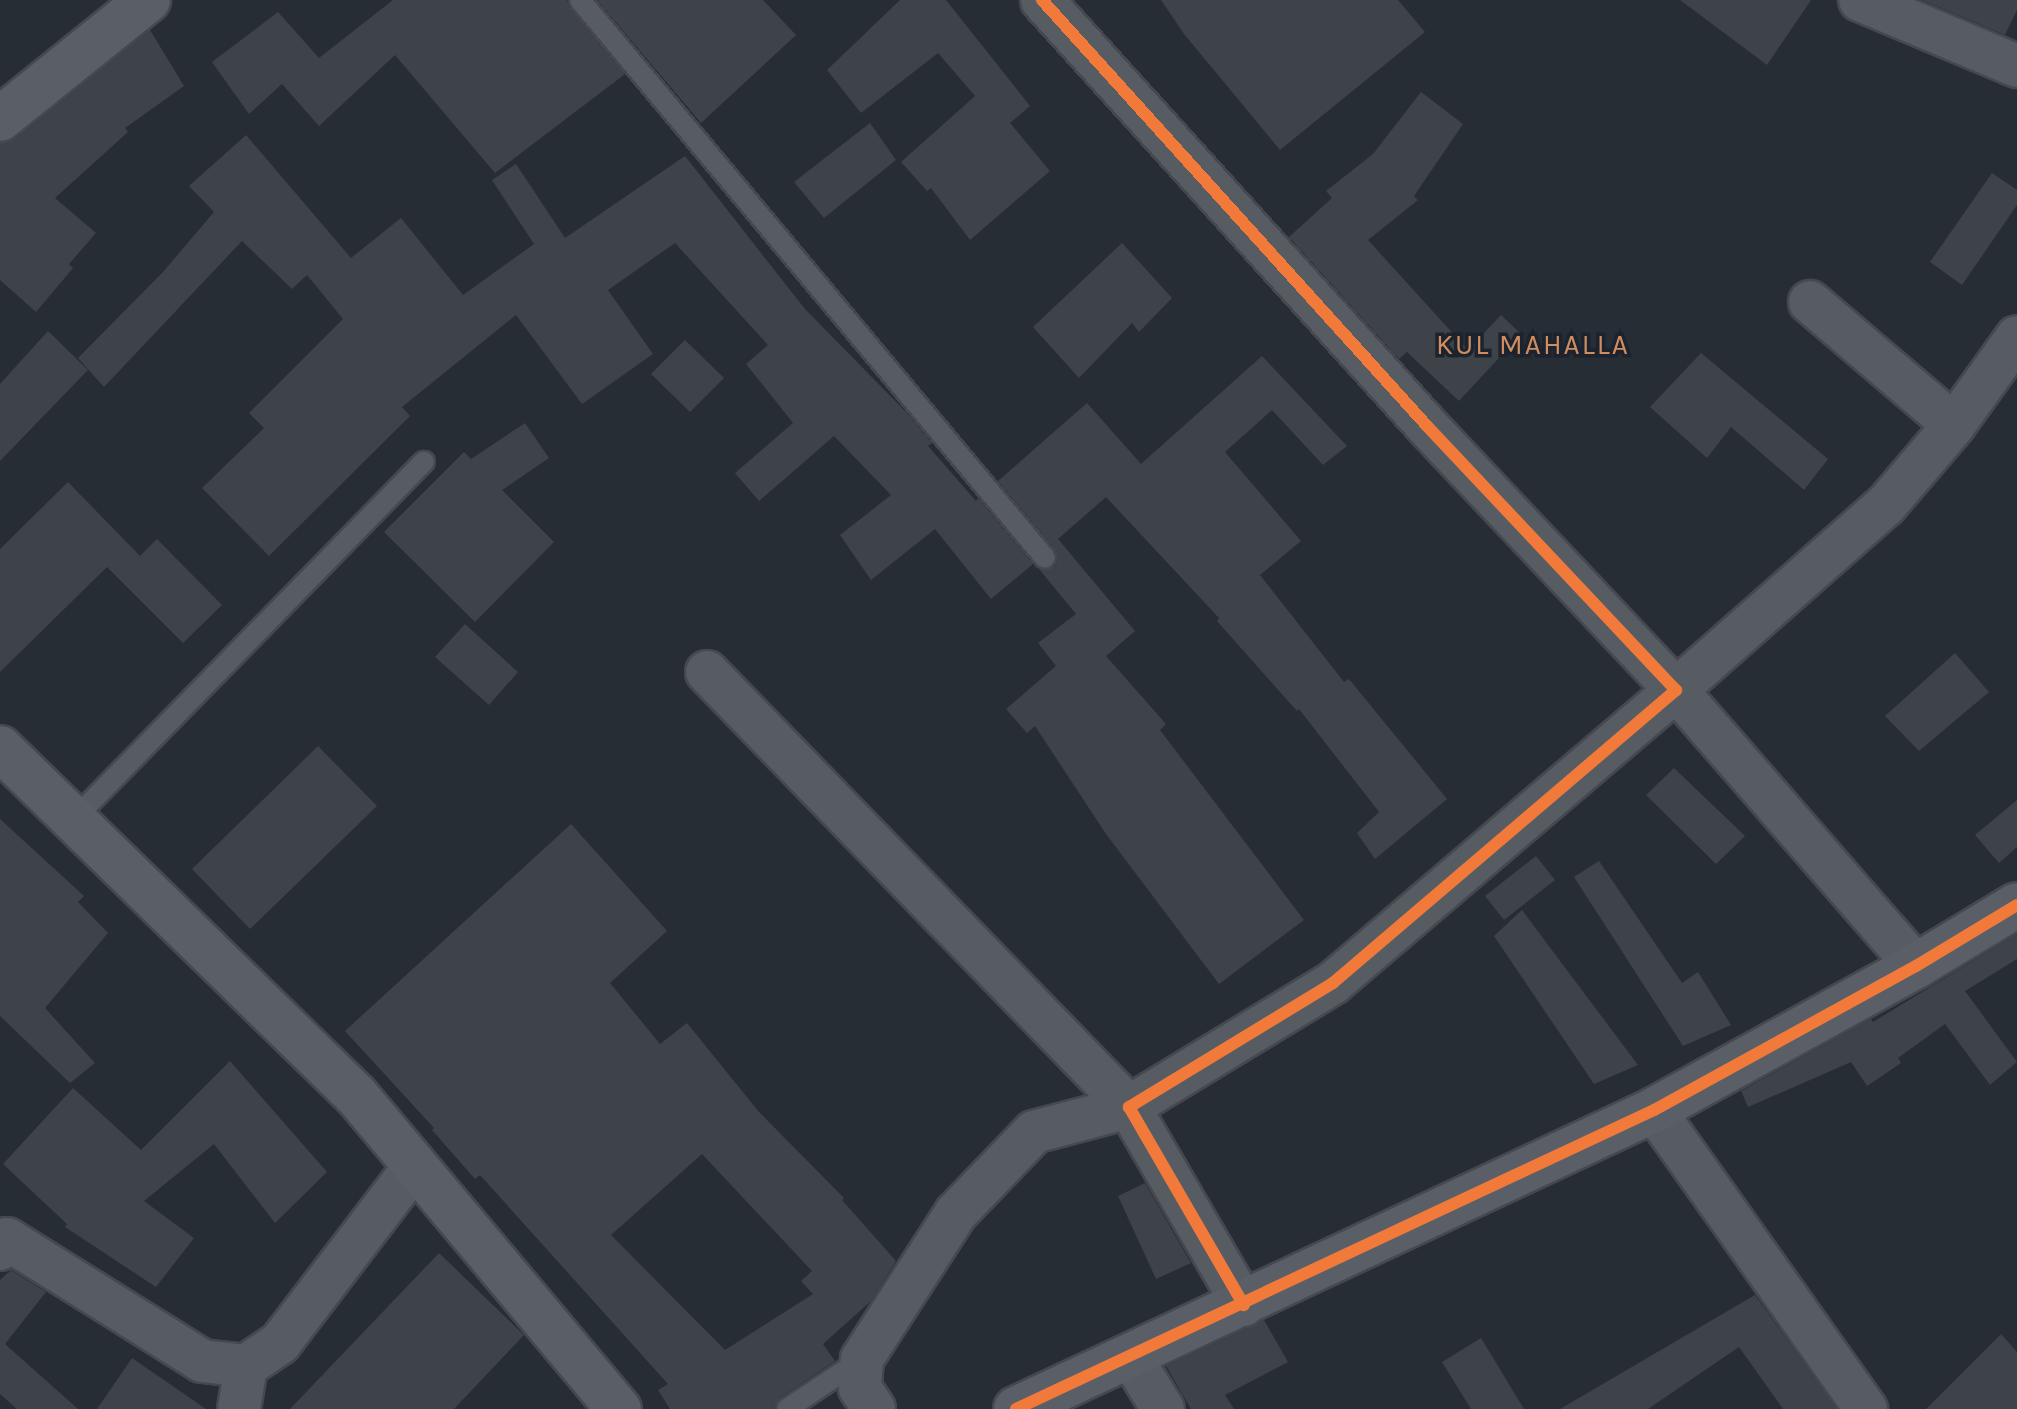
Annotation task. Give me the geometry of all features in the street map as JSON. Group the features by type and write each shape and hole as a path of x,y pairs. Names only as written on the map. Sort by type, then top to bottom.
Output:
{"street":[{"path":"3,107 148,0"},
{"path":"1042,0 1427,426 1676,690 1916,966"},
{"path":"1860,0 2017,66"},
{"path":"1810,302 1954,425"},
{"path":"874,1409 860,1388 862,1359 956,1213 1034,1132 1129,1107 1333,983 1676,690 1886,505 1954,425 2017,337"},
{"path":"707,672 1129,1107 1244,1305"},
{"path":"0,748 356,1095 619,1409"},
{"path":"1016,1409 1244,1305 1654,1110 1916,966 2017,905"},
{"path":"1654,1110 1866,1409"},
{"path":"2,1241 202,1361 246,1366 280,1343 415,1166"},
{"path":"1131,1357 1163,1409"},
{"path":"239,1409 246,1366"}],"lane":[{"path":"580,0 1045,558"},
{"path":"74,819 424,462"},
{"path":"787,1409 862,1359"}],"building":[{"path":"393,0 567,0 570,8 625,74 495,173 395,55 319,126 282,84 249,114 212,62 278,12 319,58"},
{"path":"597,0 763,0 796,35 701,123"},
{"path":"900,0 946,0 1030,106 1010,123 1050,171 970,240 931,188 927,191 901,162 975,96 938,53 861,113 827,70"},
{"path":"1161,0 1398,0 1425,32 1280,150 1184,34"},
{"path":"1680,0 1811,0 1767,65"},
{"path":"1922,0 2017,0 2017,10 2005,35"},
{"path":"150,30 184,86 125,128 128,132 55,198 96,233 69,264 73,268 36,312 0,280 0,143 16,138"},
{"path":"1421,92 1463,124 1414,196 1418,200 1368,240 1468,350 1501,315 1521,334 1459,401 1407,352 1399,359 1289,237 1332,198 1326,191 1373,154"},
{"path":"870,123 896,160 824,218 794,182"},
{"path":"246,135 351,258 401,218 463,295 534,244 492,180 516,164 565,238 685,156 805,309 908,414 932,443 928,446 976,501 978,498 1033,564 991,599 935,529 871,580 840,535 891,495 834,436 759,501 735,473 793,423 746,364 768,345 675,243 608,290 653,354 582,404 516,315 402,407 410,416 269,556 202,488 264,428 249,413 343,319 307,275 292,289 242,241 104,387 78,358 163,272 214,212 189,186"},
{"path":"1992,173 2017,190 2017,205 1962,285 1930,262"},
{"path":"1122,243 1172,298 1139,332 1132,323 1079,378 1033,327"},
{"path":"48,331 88,370 0,461 0,384"},
{"path":"685,340 724,378 690,412 651,374"},
{"path":"1701,353 1828,459 1804,490 1731,427 1707,458 1650,407"},
{"path":"1262,356 1347,446 1323,465 1272,410 1225,452 1301,541 1260,575 1344,682 1349,679 1447,799 1375,859 1357,833 1379,812 1299,709 1297,711 1217,621 1219,618 1106,497 1058,539 1135,631 1106,656 1166,724 1160,730 1304,920 1219,984 1106,834 1035,726 1027,733 1006,709 1056,666 1038,643 1076,614 1039,569 1054,567 1057,562 1055,550 998,481 1087,403 1141,464"},
{"path":"525,423 549,458 502,490 554,542 475,622 384,532 464,452 471,459"},
{"path":"68,482 140,556 157,539 222,605 183,643 107,567 0,672 0,549"},
{"path":"465,624 518,672 489,705 435,657"},
{"path":"1955,653 1989,692 1919,751 1885,716"},
{"path":"318,746 377,806 250,929 192,869"},
{"path":"1674,768 1745,836 1716,864 1646,795"},
{"path":"2017,800 2017,847 1999,863 1975,835"},
{"path":"0,819 84,896 78,902 108,933 45,1008 95,1063 70,1083 0,1016"},
{"path":"571,824 667,931 610,983 660,1044 687,1023 759,1112 844,1198 842,1200 896,1261 871,1301 823,1344 835,1361 780,1398 774,1409 670,1409 658,1390 668,1384 480,1175 475,1179 432,1130 434,1128 345,1031","holes":["702,1154 812,1271 801,1281 813,1294 725,1350 611,1235"]},
{"path":"1536,856 1555,880 1504,920 1485,896"},
{"path":"1599,861 1682,983 1698,972 1731,1025 1683,1046 1574,877"},
{"path":"1522,910 1638,1065 1594,1084 1494,936"},
{"path":"2017,934 2017,959 1965,991 2017,1062 1990,1085 1945,1024 1898,1058 1901,1063 1867,1086 1851,1062 1748,1107 1741,1091 1871,1019 1873,1022"},
{"path":"230,1061 327,1172 275,1223 214,1144 144,1201 194,1238 156,1287 65,1227 67,1224 3,1164 73,1088 141,1150"},
{"path":"1145,1183 1191,1263 1156,1279 1118,1196"},
{"path":"439,1253 524,1335 454,1409 290,1409"},
{"path":"11,1270 46,1292 5,1344 78,1409 17,1409 0,1394 0,1280"},
{"path":"1755,1295 1837,1409 1783,1409 1739,1347 1648,1409 1560,1409"},
{"path":"1264,1320 1288,1362 1225,1395 1234,1409 1191,1409 1166,1366"},
{"path":"2001,1334 2017,1352 2017,1409 1926,1409"},
{"path":"1481,1338 1524,1409 1471,1409 1442,1362"},
{"path":"132,1358 206,1409 97,1409"}],"cycle path":[{"path":"1042,0 1427,426 1676,690 1333,983 1129,1107 1244,1305"},
{"path":"1016,1409 1654,1110 1916,966 2017,905"}],"district":[{"name":"KUL MAHALLA","path":"1533,345"}]}
